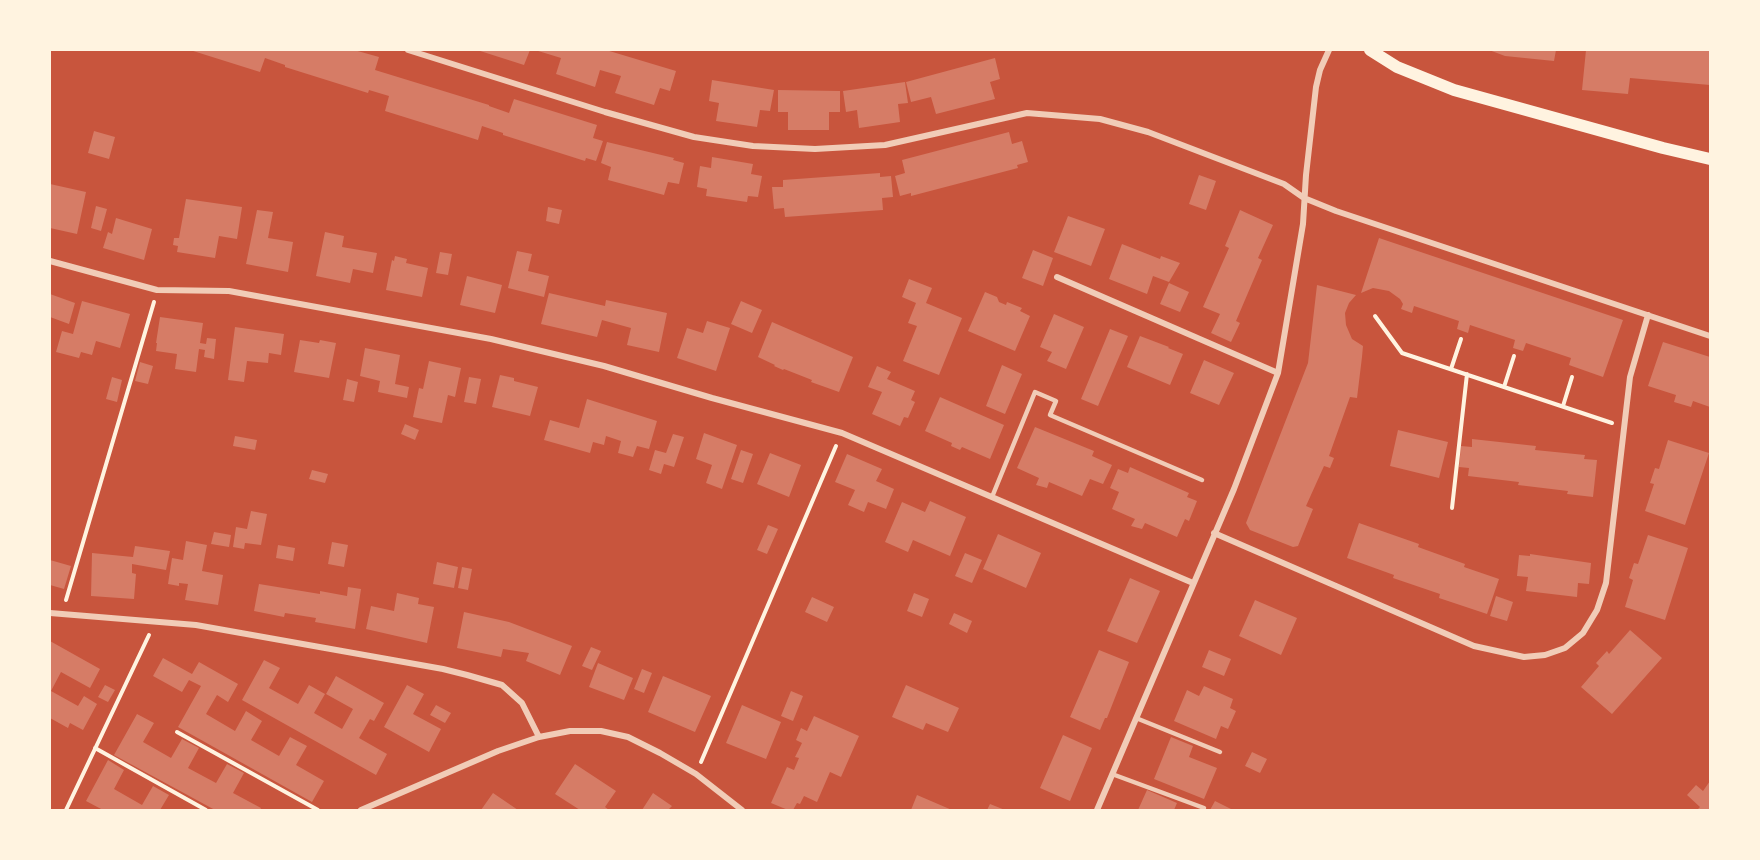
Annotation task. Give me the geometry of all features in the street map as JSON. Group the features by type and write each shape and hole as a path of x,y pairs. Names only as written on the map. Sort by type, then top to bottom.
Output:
{"main road":[{"path":"1370,50 1397,68 1454,90 1710,159"}],"street":[{"path":"408,50 605,112 694,137 753,146 815,149 885,145 1027,113 1100,119 1148,132 1284,184 1304,198 1336,211 1710,336"},
{"path":"1097,810 1248,453 1278,373 1303,224 1316,87 1320,70 1329,50"},
{"path":"50,261 157,290 229,291 491,339 604,366 842,433 1193,583"},
{"path":"1057,277 1278,373"},
{"path":"1214,533 1474,646 1524,657 1545,655 1565,648 1583,633 1597,610 1606,583 1630,377 1648,315"},
{"path":"50,613 196,625 431,667 502,685 522,703 539,737"},
{"path":"362,810 498,751 539,737 570,731 601,731 628,737 660,753 696,774 742,810"}],"lane":[{"path":"992,497 1035,392 1056,401 1050,415 1202,480"},
{"path":"1136,718 1220,752"},
{"path":"1112,774 1204,808"}],"path":[{"path":"62,615 157,290"},
{"path":"1375,316 1402,353 1624,427"},
{"path":"1451,369 1461,339"},
{"path":"1504,387 1514,356"},
{"path":"1452,508 1467,374"},
{"path":"1563,406 1572,377"},
{"path":"696,774 842,433"},
{"path":"66,810 155,622"},
{"path":"177,732 318,810"},
{"path":"95,748 206,810"}],"building":[{"path":"190,50 354,50 379,57 375,70 509,113 514,99 597,125 593,138 603,141 596,161 586,158 585,161 482,126 478,140 385,111 389,96 369,90 368,93 285,67 285,65 265,58 260,72"},
{"path":"477,50 530,50 524,65"},
{"path":"535,50 606,50 676,71 670,91 660,88 654,105 615,93 621,76 600,70 595,87 556,74 561,58"},
{"path":"1489,50 1556,50 1554,61 1505,56"},
{"path":"1586,50 1710,50 1710,85 1630,78 1628,94 1582,90"},
{"path":"995,58 1000,79 990,82 995,99 936,114 931,97 911,102 906,82"},
{"path":"712,80 774,90 770,111 760,110 757,127 716,121 719,103 709,101"},
{"path":"905,82 908,103 898,104 900,122 859,128 857,110 846,112 843,91"},
{"path":"778,90 840,91 840,112 829,112 829,130 788,130 788,112 778,112"},
{"path":"94,131 115,137 109,159 88,153"},
{"path":"1009,132 1012,144 1022,141 1028,162 1017,165 1018,168 911,196 911,193 900,196 895,176 905,173 902,160"},
{"path":"607,142 674,158 673,160 684,163 679,184 668,182 664,195 608,180 611,167 601,163"},
{"path":"712,157 753,164 751,174 762,176 758,197 748,196 747,202 706,196 707,189 697,187 700,166 711,168"},
{"path":"880,173 880,177 891,176 893,197 882,198 883,210 785,217 784,208 774,209 772,187 783,187 783,180"},
{"path":"1199,175 1216,181 1206,210 1189,204"},
{"path":"50,184 86,192 77,234 50,228"},
{"path":"186,199 242,207 237,239 219,236 215,258 177,252 178,246 173,245 174,238 179,238"},
{"path":"96,206 107,209 101,231 91,228"},
{"path":"548,207 562,210 559,224 546,221"},
{"path":"257,210 273,212 268,238 293,242 288,272 246,264"},
{"path":"1240,210 1273,225 1258,258 1262,260 1236,321 1240,323 1231,342 1211,333 1220,314 1203,307 1229,248 1225,246"},
{"path":"1068,216 1105,229 1091,266 1054,252"},
{"path":"116,218 152,229 144,260 103,248 108,232 112,234"},
{"path":"325,232 344,236 342,247 377,253 373,273 353,269 350,283 316,276"},
{"path":"1379,238 1623,320 1603,377 1569,365 1571,358 1526,343 1523,351 1513,348 1515,340 1470,325 1468,333 1457,329 1459,321 1414,306 1412,313 1401,309 1403,304 1400,299 1389,291 1373,288 1361,293"},
{"path":"1122,244 1160,259 1161,256 1180,263 1169,282 1153,276 1147,294 1109,279"},
{"path":"1033,250 1053,258 1043,286 1022,278"},
{"path":"517,251 532,254 528,271 549,276 544,297 508,288"},
{"path":"440,252 452,254 448,275 436,273"},
{"path":"395,256 407,259 406,263 428,268 422,297 386,290 392,260 394,261"},
{"path":"467,276 502,285 495,313 460,305"},
{"path":"909,279 932,288 926,303 962,318 939,375 903,361 917,326 908,323 916,303 902,297"},
{"path":"1169,283 1189,292 1180,312 1160,304"},
{"path":"1317,285 1356,295 1349,303 1345,313 1346,325 1352,339 1363,346 1362,357 1357,398 1350,397 1329,456 1334,458 1330,468 1324,466 1306,506 1313,509 1298,546 1293,547 1250,530 1246,523 1308,363"},
{"path":"985,292 997,297 999,302 1006,305 1007,302 1022,308 1020,311 1030,316 1015,351 968,331"},
{"path":"549,293 605,306 606,300 667,313 659,352 627,345 631,328 602,320 597,337 541,324"},
{"path":"50,294 75,303 69,324 50,317"},
{"path":"82,301 130,314 120,348 96,341 92,355 81,352 79,358 56,352 62,331 73,334"},
{"path":"741,301 762,310 752,333 731,324"},
{"path":"1054,314 1084,327 1066,369 1047,361 1052,352 1040,347"},
{"path":"160,317 203,323 200,343 206,344 207,338 216,339 214,359 204,357 205,350 199,349 196,372 175,369 177,354 156,351"},
{"path":"707,321 730,328 716,371 677,358 687,328 703,333"},
{"path":"772,322 853,357 839,392 783,370 758,357"},
{"path":"235,327 284,334 281,355 269,353 268,363 247,361 244,382 228,380"},
{"path":"1110,329 1128,336 1098,406 1081,399"},
{"path":"1140,336 1183,354 1170,385 1127,367"},
{"path":"300,340 336,343 329,378 294,372"},
{"path":"1663,342 1710,357 1710,407 1693,401 1691,407 1674,402 1676,395 1648,386"},
{"path":"365,348 400,355 395,384 409,387 407,398 378,392 380,381 360,376"},
{"path":"1204,360 1234,373 1219,405 1190,393"},
{"path":"429,361 461,368 455,397 448,395 442,423 413,417 419,388 423,389"},
{"path":"140,362 153,366 148,384 135,381"},
{"path":"1002,365 1022,374 1005,414 986,406"},
{"path":"877,366 891,372 887,379 915,391 911,400 915,402 908,418 904,417 900,426 872,414 882,392 868,387"},
{"path":"500,375 538,387 530,416 492,407"},
{"path":"112,377 122,380 117,402 106,399"},
{"path":"469,377 481,379 476,404 464,402"},
{"path":"347,379 358,382 354,402 343,400"},
{"path":"940,397 1004,425 990,459 962,447 960,450 951,446 952,443 925,431"},
{"path":"587,399 657,421 649,449 637,446 633,457 618,453 621,441 606,436 604,445 593,442 590,453 544,440 550,420 579,428"},
{"path":"405,424 419,430 415,440 401,434"},
{"path":"1035,427 1094,451 1092,456 1112,465 1103,484 1090,479 1082,496 1049,482 1047,488 1036,485 1039,478 1017,468"},
{"path":"1398,430 1448,442 1439,478 1390,466"},
{"path":"704,433 737,445 722,489 706,483 712,465 696,459"},
{"path":"673,434 684,437 674,467 664,464 661,474 649,470 655,450 666,453"},
{"path":"235,436 257,440 255,450 233,446"},
{"path":"1472,439 1536,446 1535,450 1585,455 1584,459 1597,460 1593,497 1567,494 1568,491 1518,485 1519,482 1468,476 1469,468 1459,467 1461,446 1472,447"},
{"path":"1668,440 1709,453 1685,525 1645,511 1654,484 1650,483 1655,468 1659,469"},
{"path":"741,450 753,454 743,483 731,479"},
{"path":"770,453 801,465 789,497 757,484"},
{"path":"847,454 882,469 876,481 894,489 886,509 868,502 864,512 848,505 855,490 835,482"},
{"path":"1130,467 1189,493 1187,497 1197,501 1189,521 1185,519 1177,537 1145,523 1142,529 1131,526 1135,519 1112,509 1119,492 1110,488 1118,469 1128,473"},
{"path":"312,470 328,474 325,483 309,479"},
{"path":"930,501 966,517 950,556 913,540 908,552 885,542 902,502 925,512"},
{"path":"251,511 267,514 261,545 245,543 244,549 233,547 236,527 247,529"},
{"path":"1359,523 1419,544 1418,547 1499,579 1487,614 1439,598 1440,594 1393,578 1394,575 1347,558"},
{"path":"768,525 778,529 767,554 757,550"},
{"path":"214,532 231,535 229,547 211,544"},
{"path":"998,534 1041,553 1026,588 983,569"},
{"path":"1648,535 1688,548 1665,620 1625,607 1633,580 1629,578 1634,563 1638,564"},
{"path":"186,541 207,545 202,571 223,575 218,605 185,600 188,584 179,583 179,586 168,584 172,558 183,560"},
{"path":"332,542 348,545 344,567 328,564"},
{"path":"278,545 295,548 293,561 276,558"},
{"path":"135,546 170,551 166,570 132,564 132,573 136,574 134,599 91,596 92,553 133,557"},
{"path":"965,553 982,560 972,583 955,576"},
{"path":"1530,554 1591,563 1589,584 1578,583 1577,597 1526,591 1528,577 1517,576 1519,555 1530,556"},
{"path":"50,560 71,566 64,589 50,585"},
{"path":"437,562 458,567 454,588 433,584"},
{"path":"462,567 472,569 468,590 458,588"},
{"path":"1130,578 1160,591 1137,643 1107,631"},
{"path":"259,584 347,596 348,587 361,589 355,629 315,622 316,618 285,613 284,617 254,611"},
{"path":"397,593 419,598 418,604 434,607 427,643 366,629 371,606 394,611"},
{"path":"914,593 929,599 922,617 907,611"},
{"path":"1496,596 1513,602 1507,621 1490,616"},
{"path":"812,597 834,607 827,622 805,612"},
{"path":"1255,600 1297,618 1281,655 1239,636"},
{"path":"464,612 509,622 572,646 560,675 526,661 529,653 503,649 501,657 457,648"},
{"path":"954,613 972,621 967,633 949,624"},
{"path":"1630,630 1662,658 1612,714 1581,687 1599,666 1596,663 1607,651 1609,654"},
{"path":"50,641 100,669 90,688 61,672 51,691 78,706 84,696 97,704 83,730 70,723 68,728 50,718"},
{"path":"591,647 601,651 592,670 582,666"},
{"path":"1099,650 1129,662 1100,730 1070,717"},
{"path":"1209,650 1231,659 1224,676 1202,667"},
{"path":"163,658 192,674 199,662 238,684 228,702 217,695 206,714 235,731 246,711 262,721 251,740 279,756 290,737 307,746 296,765 324,781 312,802 178,727 201,686 189,680 182,692 153,676"},
{"path":"264,660 280,668 269,688 298,704 309,685 325,694 314,713 342,729 353,709 326,694 336,676 384,703 374,721 370,719 359,738 387,754 376,775 242,700"},
{"path":"598,663 633,678 624,700 589,687"},
{"path":"642,669 652,673 644,693 634,689"},
{"path":"663,676 711,696 695,732 648,712"},
{"path":"105,685 115,690 108,702 98,697"},
{"path":"407,685 424,694 413,714 441,729 429,752 384,727"},
{"path":"906,685 959,708 948,732 926,723 923,730 892,717"},
{"path":"1204,686 1233,699 1230,708 1236,711 1228,729 1221,726 1216,739 1174,721 1187,690 1199,696"},
{"path":"791,691 803,696 793,721 781,716"},
{"path":"436,705 451,713 445,723 430,715"},
{"path":"742,705 781,722 766,759 726,743"},
{"path":"137,714 154,723 143,742 171,758 182,739 199,748 188,768 216,783 227,764 244,773 233,793 261,808 260,810 215,810 114,755"},
{"path":"814,716 859,736 841,777 830,772 817,802 804,796 800,804 797,803 793,810 788,810 771,803 787,767 794,770 799,758 795,757 802,743 796,740 801,728 807,731"},
{"path":"1063,735 1092,748 1070,801 1040,788"},
{"path":"1171,737 1193,746 1189,757 1217,768 1204,799 1154,779"},
{"path":"1252,752 1267,759 1260,773 1245,766"},
{"path":"108,760 124,770 114,789 142,805 153,786 169,795 160,810 103,810 86,801"},
{"path":"575,764 616,791 605,807 609,810 580,810 555,794"},
{"path":"1710,781 1710,810 1697,810 1700,807 1687,795 1696,785 1703,791"},
{"path":"1147,790 1177,803 1174,810 1138,810"},
{"path":"493,793 518,810 481,810"},
{"path":"653,793 672,806 668,810 642,810"},
{"path":"917,795 952,810 911,810"},
{"path":"1215,801 1233,810 1210,810"},
{"path":"990,804 1005,810 987,810"}]}
